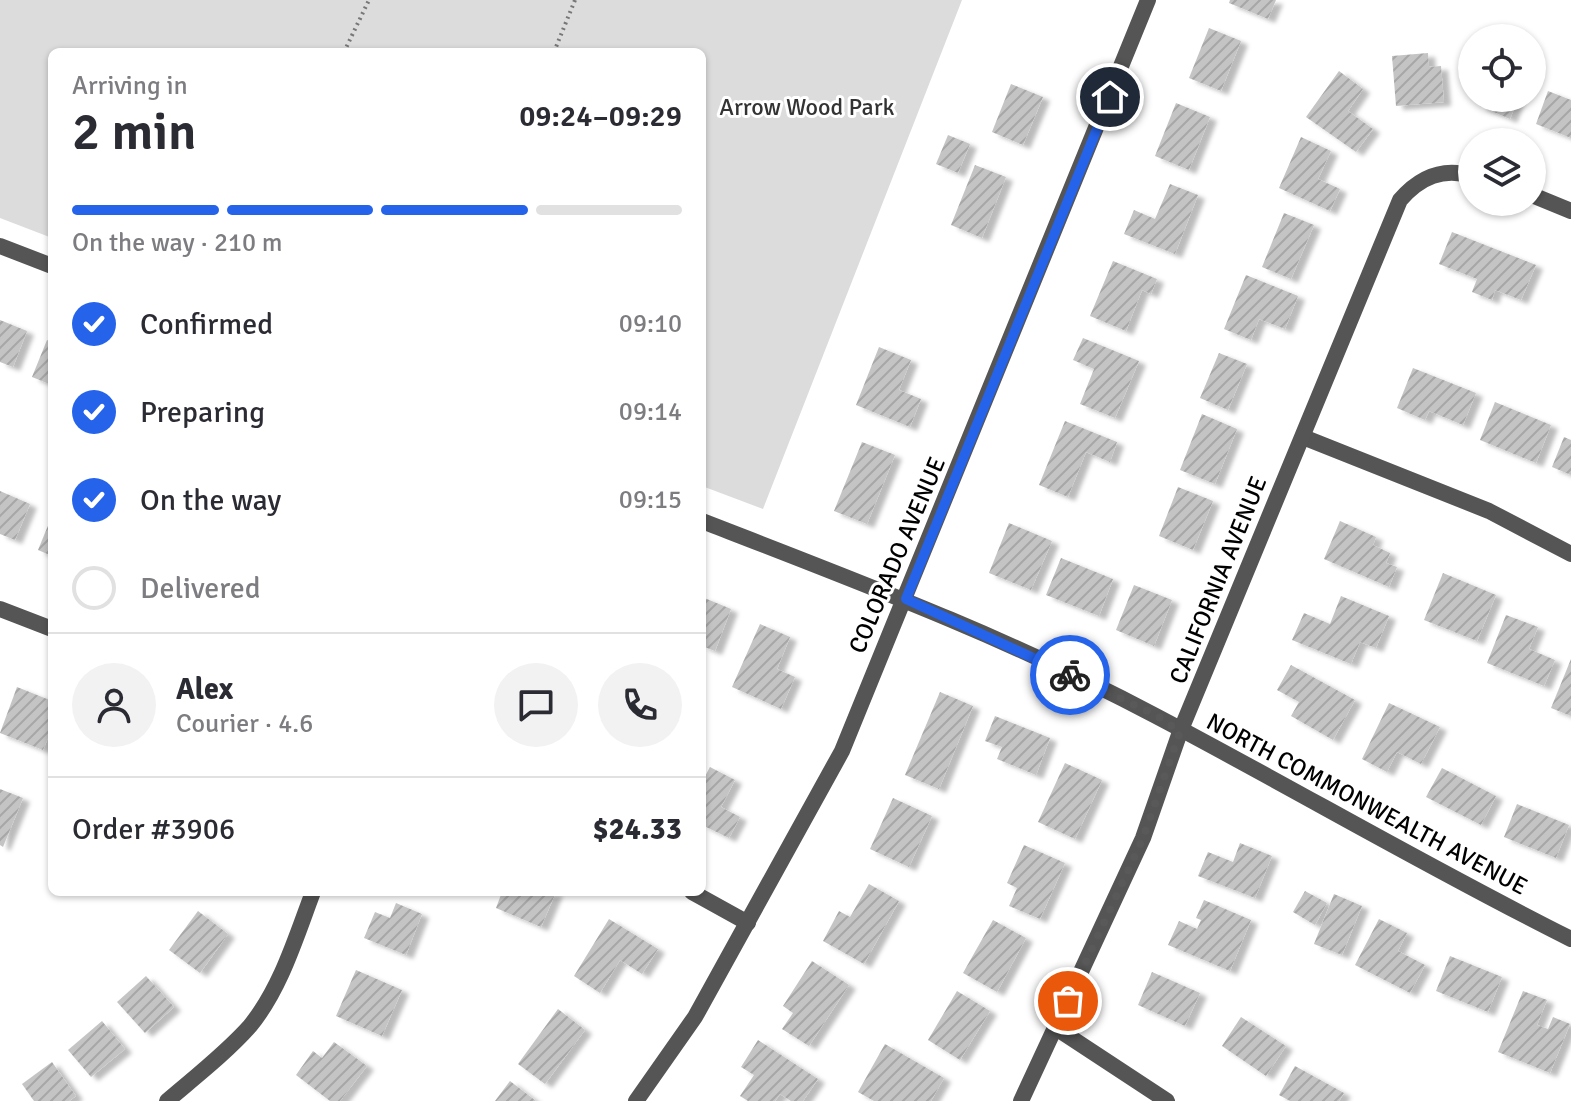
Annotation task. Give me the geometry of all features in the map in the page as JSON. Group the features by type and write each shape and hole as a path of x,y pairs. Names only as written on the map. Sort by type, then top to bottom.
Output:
{"street":[{"name":"COLORADO AVENUE","path":"636,1101 695,1017 842,751 1148,0"},
{"name":"CALIFORNIA AVENUE","path":"1021,1101 1143,838 1180,732 1400,200 1414,184 1451,170 1458,172"},
{"path":"1546,201 1571,211"},
{"path":"0,246 48,264"},
{"path":"1303,437 1489,511 1571,554"},
{"name":"NORTH COMMONWEALTH AVENUE","path":"706,523 906,599 1156,715 1180,732 1456,881 1571,939"},
{"path":"0,609 48,627"},
{"path":"167,1101 232,1043 264,1005 281,974 311,896"},
{"path":"699,896 748,923"},
{"path":"1056,1028 1167,1101"}],"path":[{"path":"346,48 369,0"},
{"path":"556,48 575,0"}],"green space":[{"name":"Arrow Wood Park","path":"0,0 962,0 763,509 706,488 706,48 48,48 48,236 0,218"}],"building":[{"path":"1230,0 1276,0 1268,19 1229,3"},
{"path":"1209,28 1241,41 1221,91 1189,78"},
{"path":"1428,53 1429,67 1441,66 1444,102 1396,106 1392,56"},
{"path":"1339,71 1363,89 1348,111 1373,129 1356,152 1306,117"},
{"path":"1011,84 1043,97 1023,145 992,132"},
{"path":"1548,91 1571,100 1571,138 1536,124 1540,112 1546,112"},
{"path":"1176,103 1210,117 1189,170 1155,156"},
{"path":"1494,112 1513,112 1510,119"},
{"path":"948,135 970,144 958,173 936,164"},
{"path":"1301,137 1331,151 1318,179 1340,189 1330,211 1279,188"},
{"path":"975,165 1006,177 982,238 951,225"},
{"path":"1170,184 1198,195 1175,254 1124,234 1134,210 1155,219"},
{"path":"1284,213 1314,225 1291,279 1262,267"},
{"path":"1452,232 1536,265 1521,300 1495,290 1492,300 1472,292 1477,279 1439,264"},
{"path":"1113,261 1157,279 1151,294 1142,290 1126,331 1090,316"},
{"path":"1246,275 1298,296 1285,329 1259,319 1251,340 1224,329"},
{"path":"0,320 27,331 13,367 0,362"},
{"path":"1083,338 1139,361 1115,418 1080,404 1094,369 1073,360"},
{"path":"47,340 48,340 48,383 32,377"},
{"path":"879,347 911,360 899,390 921,399 910,427 856,405"},
{"path":"1219,353 1247,364 1228,410 1200,398"},
{"path":"1413,368 1476,393 1463,425 1429,411 1425,420 1397,408"},
{"path":"1495,402 1551,425 1536,463 1480,440"},
{"path":"1202,414 1237,429 1215,484 1180,470"},
{"path":"1065,421 1117,442 1110,462 1086,452 1068,497 1039,485"},
{"path":"1564,437 1571,440 1571,475 1552,467"},
{"path":"862,442 895,455 867,524 834,511"},
{"path":"1178,487 1213,501 1193,550 1159,536"},
{"path":"0,491 30,504 15,540 0,534"},
{"path":"1340,521 1376,537 1373,545 1390,553 1386,563 1397,567 1389,587 1324,559"},
{"path":"1009,523 1052,541 1031,590 989,573"},
{"path":"48,526 48,554 38,550"},
{"path":"1061,558 1113,579 1099,616 1046,595"},
{"path":"1443,573 1496,595 1477,641 1424,620"},
{"path":"1134,585 1172,600 1154,646 1116,630"},
{"path":"1341,596 1389,616 1376,648 1360,642 1351,664 1292,640 1304,613 1330,624"},
{"path":"706,599 731,609 715,651 706,648"},
{"path":"1506,615 1538,627 1529,649 1555,660 1544,686 1487,663"},
{"path":"760,624 790,637 777,669 795,677 781,709 732,687"},
{"path":"1571,659 1571,716 1551,708"},
{"path":"1291,665 1355,700 1333,740 1291,716 1299,702 1277,690"},
{"path":"17,687 48,699 48,738 43,750 0,733"},
{"path":"940,692 973,706 939,789 905,775"},
{"path":"1389,703 1440,727 1421,764 1397,752 1387,772 1362,759"},
{"path":"995,716 1050,738 1036,775 997,759 1002,747 985,741"},
{"path":"1065,763 1102,780 1075,839 1038,822"},
{"path":"710,767 735,780 721,807 740,817 729,838 706,827 706,774"},
{"path":"1442,768 1496,796 1481,825 1426,797"},
{"path":"0,789 23,798 3,847 0,845"},
{"path":"893,798 932,816 909,867 870,849"},
{"path":"1517,804 1569,825 1556,858 1504,837"},
{"path":"1240,843 1272,856 1255,898 1198,876 1208,852 1233,862"},
{"path":"1024,845 1065,863 1040,919 1009,906 1017,888 1007,883"},
{"path":"869,884 899,901 864,964 823,941 839,911 850,917"},
{"path":"1305,891 1327,903 1315,925 1293,912"},
{"path":"1334,894 1362,906 1342,955 1314,944"},
{"path":"500,896 554,896 541,927 496,908"},
{"path":"1204,900 1251,920 1230,971 1168,945 1179,921 1197,929 1201,920 1196,918"},
{"path":"396,903 422,914 406,955 364,938 375,912 390,918"},
{"path":"198,911 228,934 200,973 169,950"},
{"path":"609,919 658,949 642,974 620,960 600,993 574,976"},
{"path":"1379,919 1407,933 1398,951 1425,965 1410,993 1355,965"},
{"path":"993,920 1026,938 997,992 963,973"},
{"path":"1450,956 1502,977 1488,1012 1436,991"},
{"path":"812,961 849,985 809,1046 782,1029 793,1013 783,1006"},
{"path":"356,970 402,990 382,1036 336,1016"},
{"path":"1152,972 1200,993 1185,1026 1138,1005"},
{"path":"146,976 174,1007 145,1033 117,1002"},
{"path":"957,991 990,1011 960,1060 928,1040"},
{"path":"1523,991 1547,1000 1537,1025 1548,1029 1553,1017 1570,1024 1550,1073 1498,1052"},
{"path":"558,1009 585,1030 545,1084 518,1064"},
{"path":"1241,1017 1286,1046 1266,1076 1222,1046"},
{"path":"102,1021 125,1049 91,1077 68,1050"},
{"path":"758,1040 818,1079 803,1101 791,1101 780,1094 775,1101 748,1101 740,1096 754,1075 741,1067"},
{"path":"334,1042 367,1066 340,1101 330,1101 296,1075 313,1051 322,1058"},
{"path":"885,1044 944,1078 931,1101 874,1101 858,1092"},
{"path":"52,1062 76,1096 69,1101 34,1101 22,1084"},
{"path":"1295,1066 1344,1093 1339,1101 1290,1101 1279,1095"},
{"path":"510,1081 536,1101 495,1101"}],"way so far":[{"path":"1068,1001 1143,838 1180,732 1156,715 1070,675"}],"route":[{"path":"1070,675 906,599 1110,97"}]}
